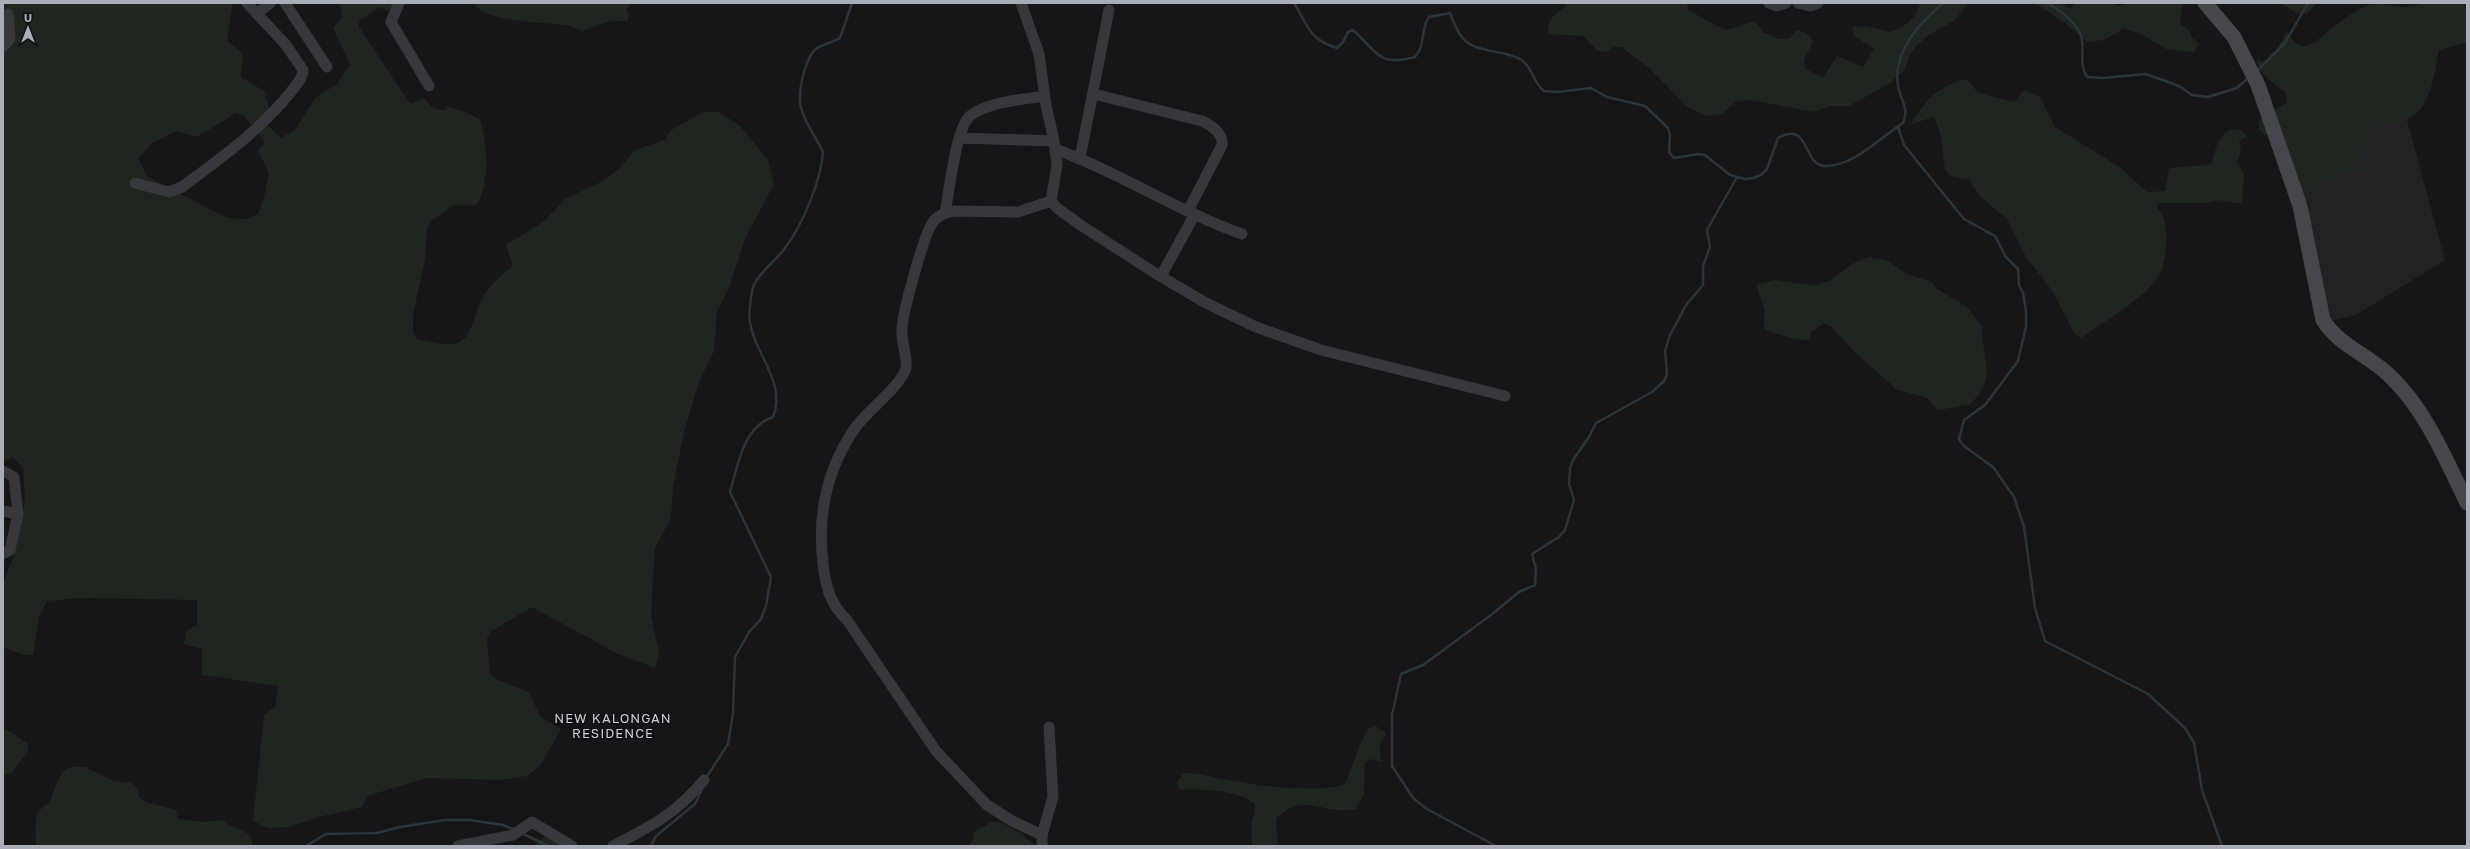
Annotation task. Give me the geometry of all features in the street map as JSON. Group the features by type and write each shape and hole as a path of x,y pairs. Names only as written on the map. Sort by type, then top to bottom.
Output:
{"main road":[{"path":"2208,4 2234,37 2258,85 2300,206 2323,320 2331,333 2386,371 2398,384 2421,417 2467,503"}],"street":[{"path":"135,183 169,192 182,187 252,134 270,118 300,80 303,73 301,66 286,45 258,13 247,3"},
{"path":"258,13 270,3"},
{"path":"285,3 327,67"},
{"path":"399,3 391,22 429,86"},
{"path":"1021,3 1039,54 1044,96 1055,145 1057,165 1051,201"},
{"path":"1769,3 1776,6 1786,3"},
{"path":"1798,3 1810,6 1818,3"},
{"path":"1080,158 1094,94 1109,10"},
{"path":"3,47 10,39 8,14"},
{"path":"1094,94 1202,121 1216,131 1222,138 1222,145 1161,276"},
{"path":"945,213 959,138 965,121 978,112 1011,102 1044,96"},
{"path":"959,138 1055,145 1191,213 1242,234"},
{"path":"1050,727 1052,797 1042,841 998,814 972,790 936,751 884,677 847,620 837,610 824,577 821,520 823,502 831,473 841,451 855,428 868,411 903,377 906,368 906,359 903,350 902,328 906,305 925,238 933,222 945,213 954,211 1018,212 1051,201"},
{"path":"1051,201 1057,208 1082,226 1161,276 1211,305 1256,327 1321,350 1505,396"},
{"path":"3,471 14,477 18,514 10,550 3,554"},
{"path":"3,511 18,514"},
{"path":"613,846 672,813 688,800 704,780"},
{"path":"458,846 517,832 532,822 572,846"}],"shaded area":[{"path":"3,3 233,3 227,40 243,54 241,77 264,91 271,113 261,118 280,138 294,131 316,97 337,84 350,64 333,28 342,17 340,3 409,3 387,11 379,7 359,21 359,27 410,104 424,98 433,108 446,111 447,107 456,109 468,113 480,120 485,140 486,152 486,174 481,195 477,204 470,206 453,205 431,221 427,228 425,259 413,315 413,332 417,339 436,343 454,344 460,342 469,332 480,303 486,292 496,280 513,266 506,245 543,222 565,199 603,181 619,169 635,150 665,140 671,130 703,112 719,112 740,126 768,160 774,184 745,239 728,290 717,312 714,351 699,382 684,432 673,487 671,518 655,548 651,614 659,653 655,668 618,654 532,607 490,632 487,639 490,674 496,679 529,692 540,716 561,729 540,766 527,776 501,780 427,778 367,796 362,807 319,817 289,827 268,828 253,821 264,715 275,707 278,686 202,675 202,649 184,644 186,632 197,624 197,600 79,598 47,601 39,617 33,655 23,655 3,647 3,584 14,555 22,522 25,496 23,468 13,457 3,462","holes":["236,113 243,115 265,142 258,151 269,173 264,198 258,214 247,219 227,218 146,176 139,158 151,144 177,131 197,137"]},
{"path":"474,3 631,3 626,11 629,14 627,21 607,22 582,31 565,25 502,18 480,10"},
{"path":"1568,3 1687,3 1688,10 1725,30 1755,23 1759,26 1762,32 1779,39 1790,38 1796,30 1801,31 1808,35 1813,41 1804,61 1806,69 1823,78 1837,56 1863,67 1874,49 1854,36 1852,27 1865,26 1890,32 1909,22 1916,13 1920,3 1968,3 1955,20 1929,35 1916,46 1911,53 1904,71 1890,83 1849,106 1831,106 1814,112 1751,100 1735,102 1722,114 1706,116 1686,106 1648,67 1621,47 1613,47 1606,52 1598,51 1583,36 1549,34 1549,24 1551,20"},
{"path":"2035,3 2058,3 2070,8 2076,3 2109,3 2119,6 2130,3 2185,3 2182,6 2180,24 2190,31 2191,37 2200,44 2193,52 2166,49 2139,33 2124,29 2104,40 2087,42 2065,23"},
{"path":"2280,3 2317,3 2307,14 2297,13"},
{"path":"2427,3 2467,3 2467,42 2439,50 2430,90 2427,99 2421,108 2415,115 2402,122 2373,129 2359,169 2309,190 2309,202 2302,201 2276,132 2265,135 2259,130 2259,120 2287,102 2286,92 2263,74 2257,59 2264,62 2277,49 2287,31 2293,40 2299,45 2305,46 2317,40 2347,17 2365,6 2377,4 2406,7"},
{"path":"1960,80 1968,80 1978,93 2015,102 2024,90 2040,97 2055,127 2121,168 2147,192 2165,191 2169,168 2212,163 2218,144 2226,132 2230,129 2243,131 2247,137 2239,141 2241,151 2237,162 2244,173 2242,204 2217,200 2205,203 2158,203 2157,208 2165,222 2166,231 2165,257 2161,273 2145,292 2081,338 2074,333 2053,292 2026,257 2007,219 1981,197 1968,179 1950,176 1945,169 1941,136 1934,117 1911,124 1921,108 1931,97 1943,88"},
{"path":"2407,120 2445,260 2356,315 2331,321 2327,318 2309,224 2309,190 2359,169 2373,129"},
{"path":"1869,257 1886,260 1907,274 1932,282 1937,289 1966,306 1982,326 1986,377 1984,386 1969,405 1938,410 1927,398 1896,389 1856,353 1831,327 1824,323 1811,332 1809,340 1786,337 1764,328 1765,312 1756,284 1775,280 1816,286 1831,280 1852,264"},
{"path":"1376,726 1386,733 1380,746 1381,762 1371,759 1365,763 1364,795 1356,809 1344,810 1305,805 1295,806 1276,819 1278,846 1252,846 1251,825 1255,812 1255,804 1247,799 1239,795 1219,791 1180,790 1176,783 1184,773 1190,773 1227,780 1286,788 1301,789 1344,785 1364,736 1368,729"},
{"path":"3,729 11,732 28,744 28,752 12,772 3,776"},
{"path":"71,767 85,767 114,781 131,783 137,789 139,797 146,802 176,810 178,819 205,822 223,820 227,824 249,834 253,846 36,846 35,822 39,811 49,803 59,777 66,769"},
{"path":"991,822 999,822 1021,833 1036,846 968,846 974,839 973,833"},
{"path":"545,836 562,846 534,846"}],"waterway":[{"path":"706,778 728,744 733,713 735,657 749,632 761,619 766,606 771,577 730,492 739,459 748,438 763,422 773,417 776,402 775,388 771,375 753,334 750,320 752,293 754,285 760,275 782,252 792,238 815,189 822,163 823,152 803,114 800,97 801,86 806,66 815,50 840,38 852,3"},
{"path":"1294,3 1306,25 1314,36 1320,40 1337,48 1343,42 1348,32 1353,30 1379,56 1385,59 1393,60 1402,60 1415,57 1421,47 1426,22 1429,17 1450,13 1458,31 1467,42 1482,49 1508,54 1523,61 1544,91 1557,92 1591,88 1607,97 1645,106 1668,128 1670,135 1669,152 1674,158 1698,154 1705,155 1730,175 1745,179 1761,175 1767,169 1778,138 1789,134 1796,135 1802,139 1809,153 1819,165 1828,166 1848,161 1903,123 1905,118 1905,109 1898,86 1897,73 1899,62 1904,50 1917,29 1943,3"},
{"path":"2047,3 2064,14 2078,29 2082,41 2082,64 2087,77 2103,78 2146,74 2179,86 2192,95 2208,97 2237,88 2248,78"},
{"path":"2257,71 2285,43 2308,3"},
{"path":"1898,127 1904,145 1964,219 1995,236 2006,257 2018,269 2019,285 2023,293 2026,311 2026,327 2018,361 1985,405 1964,420 1959,439 1964,446 1993,467 2014,497 2024,527 2035,608 2045,641 2148,694 2185,728 2194,743 2202,790 2222,846"},
{"path":"1496,846 1427,809 1413,798 1392,766 1392,715 1401,674 1423,665 1491,615 1519,592 1535,585 1536,569 1532,554 1559,537 1565,530 1574,500 1569,484 1570,468 1573,460 1589,437 1596,423 1652,392 1664,381 1667,374 1665,351 1670,335 1686,305 1703,285 1703,266 1710,247 1707,230 1737,177"},
{"path":"651,846 656,836 695,804 702,790"},
{"path":"306,846 326,834 377,833 400,827 445,820 470,820 503,825 515,830"},
{"path":"521,833 549,846"}],"district":[{"name":"NEW KALONGAN RESIDENCE","path":"613,726"}]}
